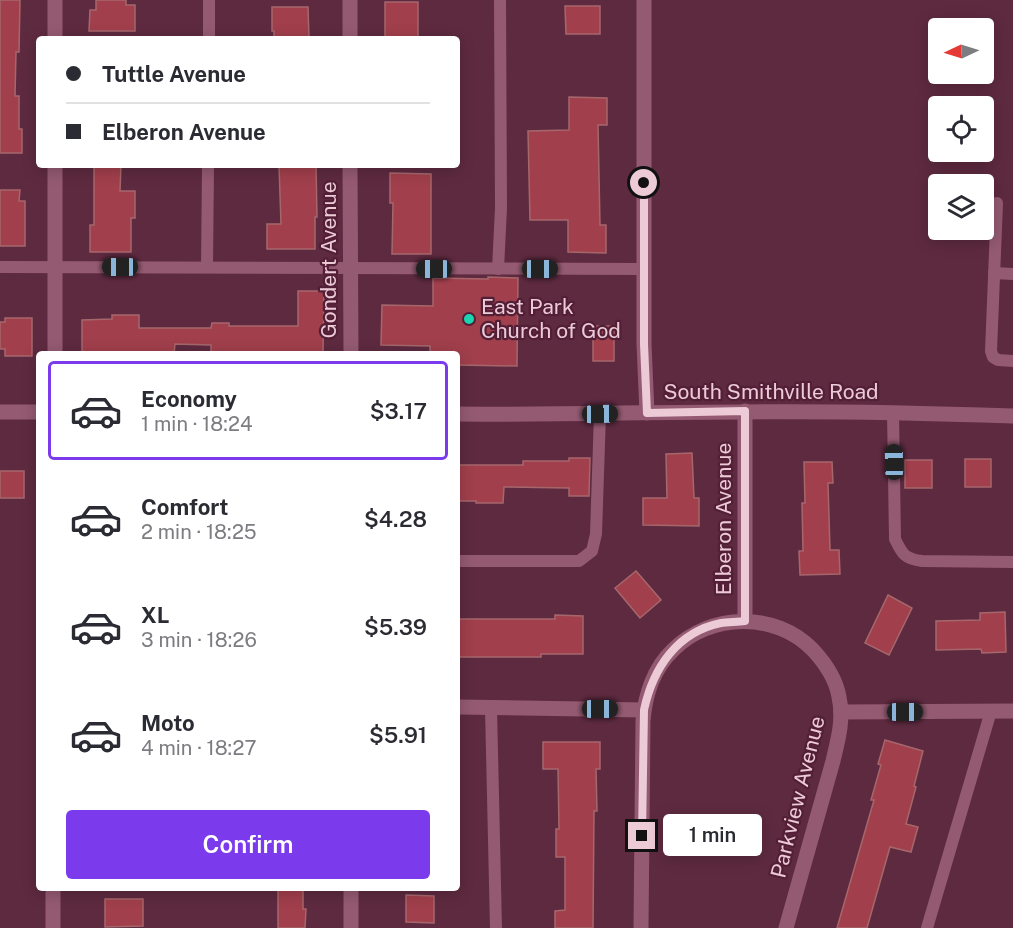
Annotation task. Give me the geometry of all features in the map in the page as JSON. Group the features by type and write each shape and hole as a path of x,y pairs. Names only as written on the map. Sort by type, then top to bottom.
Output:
{"street":[{"path":"55,0 55,36"},
{"path":"350,0 350,36"},
{"path":"644,0 644,344 647,413"},
{"path":"55,168 55,351"},
{"name":"Gondert Avenue","path":"350,168 351,351"},
{"name":"South Smithville Road","path":"460,414 745,411 1013,416"},
{"name":"Elberon Avenue","path":"641,928 644,710 647,693 655,674 671,652 688,637 722,623 745,621 745,411"},
{"path":"0,412 36,412"},
{"name":"Parkview Avenue","path":"745,621 761,622 783,630 806,643 824,662 839,697 840,733 786,928"},
{"path":"460,707 644,710"},
{"path":"841,712 1013,711"},
{"path":"53,891 53,928"},
{"path":"351,891 351,928"}],"lane":[{"path":"209,0 209,36"},
{"path":"498,269 501,207 500,0"},
{"path":"207,267 208,168"},
{"path":"997,203 992,351 993,357 998,360 1013,361"},
{"path":"0,267 644,269"},
{"path":"994,273 1013,274"},
{"path":"893,412 895,539 901,552 909,559 922,561 1013,562"},
{"path":"460,561 579,561 592,551 596,534 600,414"},
{"path":"491,708 496,928"},
{"path":"927,928 991,711"}],"building":[{"path":"0,0 20,0 15,96 19,96 22,153 0,153"},
{"path":"96,0 126,0 126,5 135,5 135,31 89,31 90,10 96,10"},
{"path":"385,2 418,2 418,36 385,36"},
{"path":"565,6 600,6 600,34 566,34"},
{"path":"272,7 308,7 309,36 274,36 274,31 272,31"},
{"path":"569,97 607,98 607,125 598,125 600,225 606,225 606,253 568,252 568,220 530,220 528,131 569,130"},
{"path":"94,168 121,168 120,191 135,191 135,218 131,218 131,252 90,252 90,225 94,225"},
{"path":"279,168 316,168 315,249 267,249 267,224 281,224"},
{"path":"390,173 431,174 431,254 392,254 393,203 390,203"},
{"path":"0,190 20,190 19,201 25,201 25,246 0,246"},
{"path":"488,277 518,278 517,366 460,365 460,351 430,351 430,346 381,345 382,305 433,306 433,278 488,279"},
{"path":"298,291 324,291 323,351 211,351 211,345 175,344 174,351 82,351 82,320 112,319 112,315 139,315 139,328 211,328 212,323 229,323 229,326 298,326"},
{"path":"5,318 32,318 32,356 5,356 5,349 0,349 0,322 5,322"},
{"path":"593,326 614,326 614,361 593,361"},
{"path":"692,453 694,498 699,498 699,526 643,525 643,498 667,498 666,454"},
{"path":"569,458 590,458 589,496 569,496 569,488 504,487 503,503 460,501 460,465 523,465 523,461 569,461"},
{"path":"965,459 991,459 991,487 965,487"},
{"path":"905,460 932,460 932,488 905,488"},
{"path":"804,462 832,462 833,483 828,483 830,550 839,550 840,574 800,575 799,551 803,551 802,503 805,503"},
{"path":"0,471 24,471 24,498 0,498"},
{"path":"636,571 661,600 640,618 615,588"},
{"path":"888,595 912,608 889,655 865,643"},
{"path":"1005,612 1006,652 982,653 981,649 936,650 936,621 980,620 980,613"},
{"path":"555,615 583,616 583,654 541,654 541,657 460,657 460,619 555,619"},
{"path":"885,740 923,751 906,824 918,827 911,852 890,847 867,928 837,928 874,800 871,800"},
{"path":"543,742 600,742 600,769 596,769 597,811 594,811 593,928 555,928 555,911 565,910 565,857 556,857 556,829 559,829 558,769 543,769"},
{"path":"278,891 303,891 303,909 306,909 305,928 278,928"},
{"path":"406,895 434,896 434,923 406,922"},
{"path":"105,899 143,899 143,926 105,927"}],"place":[{"name":"East Park Church of God","path":"469,319"}],"route":[{"path":"642,836 643,721 647,693 655,674 671,652 688,637 722,623 745,621 745,411 647,413 644,344 644,183"}]}
